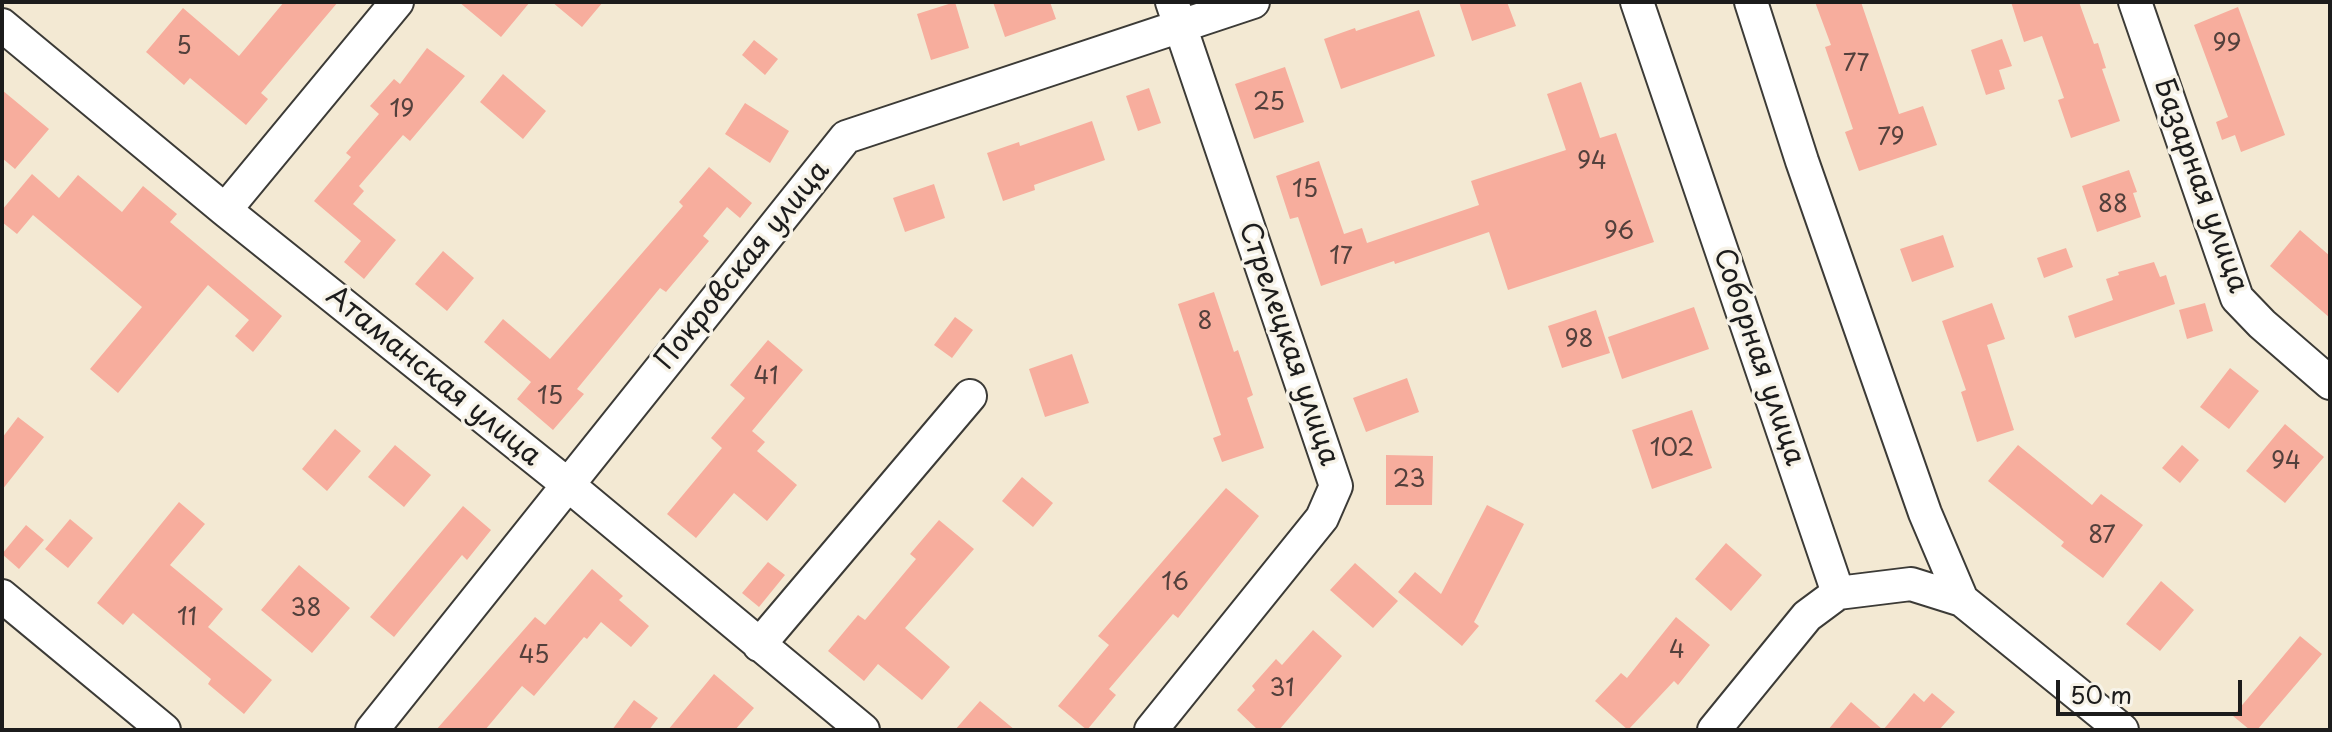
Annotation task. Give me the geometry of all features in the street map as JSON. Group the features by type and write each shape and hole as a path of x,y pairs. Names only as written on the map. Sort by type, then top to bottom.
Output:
{"street":[{"path":"225,210 397,2"},
{"name":"Покровская улица","path":"372,730 846,137 1177,15 1253,2"},
{"name":"Соборная улица","path":"1637,2 1838,593"},
{"path":"1751,2 1807,176 1920,499 1962,600"},
{"name":"Базарная улица","path":"2135,2 2237,298 2330,383"},
{"name":"Стрелецкая улица","path":"1151,730 1322,518 1336,486 1177,15"},
{"name":"Атаманская улица","path":"2,25 225,210 567,484 863,730"},
{"path":"759,645 970,396"},
{"path":"1714,730 1807,616 1838,593 1911,584 1962,600 2122,730"},
{"path":"2,596 164,730"}],"building":[{"path":"284,2 338,2 261,93 268,99 246,125 190,78 184,85 146,52 183,8 239,56"},
{"path":"459,2 530,2 501,37"},
{"path":"552,2 603,2 582,27"},
{"path":"955,2 969,48 931,60 917,14"},
{"path":"993,2 1050,2 1056,19 1005,37"},
{"path":"1459,2 1507,2 1516,26 1472,41"},
{"path":"1815,2 1861,2 1899,114 1923,106 1937,145 1859,171 1845,132 1853,129 1825,47 1831,45"},
{"path":"2011,2 2079,2 2094,44 2098,43 2106,68 2102,69 2120,121 2071,138 2058,100 2064,98 2042,36 2024,42"},
{"path":"2238,7 2285,135 2241,152 2235,135 2222,140 2216,122 2228,117 2194,25"},
{"path":"1419,10 1435,56 1341,89 1324,39"},
{"path":"2002,39 2012,66 1999,70 2005,89 1986,95 1971,50"},
{"path":"754,40 778,59 765,75 742,55"},
{"path":"427,48 465,76 410,141 403,135 359,186 364,191 353,204 396,240 364,279 344,262 361,241 314,201 351,157 346,153 379,114 370,106 394,79 400,84"},
{"path":"1285,67 1304,122 1254,139 1235,84"},
{"path":"503,74 546,111 523,139 480,102"},
{"path":"1581,82 1600,138 1616,133 1654,242 1508,290 1489,232 1321,286 1298,217 1290,219 1276,176 1319,161 1344,234 1362,228 1367,243 1479,205 1471,181 1566,150 1547,94"},
{"path":"1149,88 1161,123 1138,131 1126,96"},
{"path":"2,90 49,129 15,169 2,158"},
{"path":"745,103 789,131 770,163 725,134"},
{"path":"1092,121 1105,160 1034,185 1035,190 1003,201 987,153 1019,142 1020,146"},
{"path":"709,167 752,203 740,218 727,207 703,236 709,241 666,292 660,288 577,389 584,394 553,430 517,399 531,382 484,342 503,319 550,359 683,206 679,202"},
{"path":"2129,170 2141,217 2097,232 2082,186"},
{"path":"32,174 59,198 78,175 122,212 143,186 177,214 170,222 282,316 253,352 235,336 249,320 208,285 118,393 90,369 142,307 33,215 17,234 2,222 2,210"},
{"path":"934,184 945,218 905,232 893,198"},
{"path":"2300,230 2330,256 2330,318 2270,266"},
{"path":"1943,235 1954,267 1912,282 1900,249"},
{"path":"2066,248 2073,267 2044,278 2037,258"},
{"path":"443,251 474,278 447,311 415,284"},
{"path":"2154,262 2160,277 2166,275 2175,304 2075,338 2068,316 2113,300 2106,279 2119,275 2118,272"},
{"path":"1214,292 1234,352 1238,350 1253,395 1247,398 1264,448 1222,462 1213,438 1221,435 1178,304"},
{"path":"1992,303 2005,339 1987,345 2014,430 1977,442 1961,392 1966,390 1942,321"},
{"path":"2205,303 2213,331 2187,339 2179,310"},
{"path":"1694,307 1709,349 1622,379 1608,337"},
{"path":"1596,310 1610,353 1562,368 1548,326"},
{"path":"955,317 973,330 952,358 934,345"},
{"path":"768,340 803,370 752,431 765,442 757,451 797,485 767,521 734,493 696,538 667,514 722,448 711,438 745,398 730,385"},
{"path":"1072,354 1089,403 1045,417 1029,369"},
{"path":"2230,368 2259,391 2229,429 2200,407"},
{"path":"1407,378 1419,412 1366,432 1353,398"},
{"path":"1692,410 1712,468 1652,489 1632,430"},
{"path":"18,417 44,437 2,490 2,438"},
{"path":"2285,424 2324,457 2285,503 2246,471"},
{"path":"335,429 361,451 327,491 302,469"},
{"path":"395,445 431,475 404,507 368,477"},
{"path":"2018,445 2092,505 2101,494 2143,525 2103,578 2061,546 2064,542 1988,481"},
{"path":"2182,445 2199,460 2180,483 2162,468"},
{"path":"1386,455 1433,456 1432,505 1386,505"},
{"path":"1022,477 1053,503 1033,527 1002,501"},
{"path":"1226,488 1259,516 1178,618 1173,614 1109,689 1116,695 1087,730 1058,706 1109,645 1098,636"},
{"path":"179,502 205,524 170,565 223,609 208,627 272,680 244,714 208,684 211,679 133,613 123,625 97,603"},
{"path":"1487,505 1524,524 1474,622 1479,626 1462,646 1398,592 1415,572 1441,594"},
{"path":"463,506 491,530 467,560 462,555 394,637 370,617"},
{"path":"70,519 93,538 68,568 45,549"},
{"path":"939,520 974,549 905,628 950,667 922,700 878,664 864,681 828,651 858,615 865,620 916,559 910,554"},
{"path":"26,525 44,540 19,569 2,554"},
{"path":"1726,543 1762,575 1731,611 1695,579"},
{"path":"768,562 785,575 759,607 742,593"},
{"path":"1355,563 1398,601 1373,628 1330,590"},
{"path":"299,565 350,608 312,653 261,610"},
{"path":"592,569 623,596 619,600 649,626 631,647 601,622 587,639 584,637 534,696 522,686 485,730 436,730 535,617 545,625"},
{"path":"2161,581 2194,610 2160,651 2126,624"},
{"path":"1676,617 1710,645 1678,685 1674,681 1628,730 1595,701 1621,673 1627,678"},
{"path":"1313,630 1342,656 1279,730 1258,730 1237,710 1255,690 1252,686 1276,659 1282,665"},
{"path":"2300,636 2322,654 2257,730 2250,730 2233,716"},
{"path":"714,674 754,708 735,730 668,730"},
{"path":"1914,693 1924,702 1932,693 1955,712 1939,730 1883,730"},
{"path":"634,700 658,718 649,730 612,730"},
{"path":"980,701 1015,730 955,730"},
{"path":"1851,702 1883,730 1828,730"}]}
